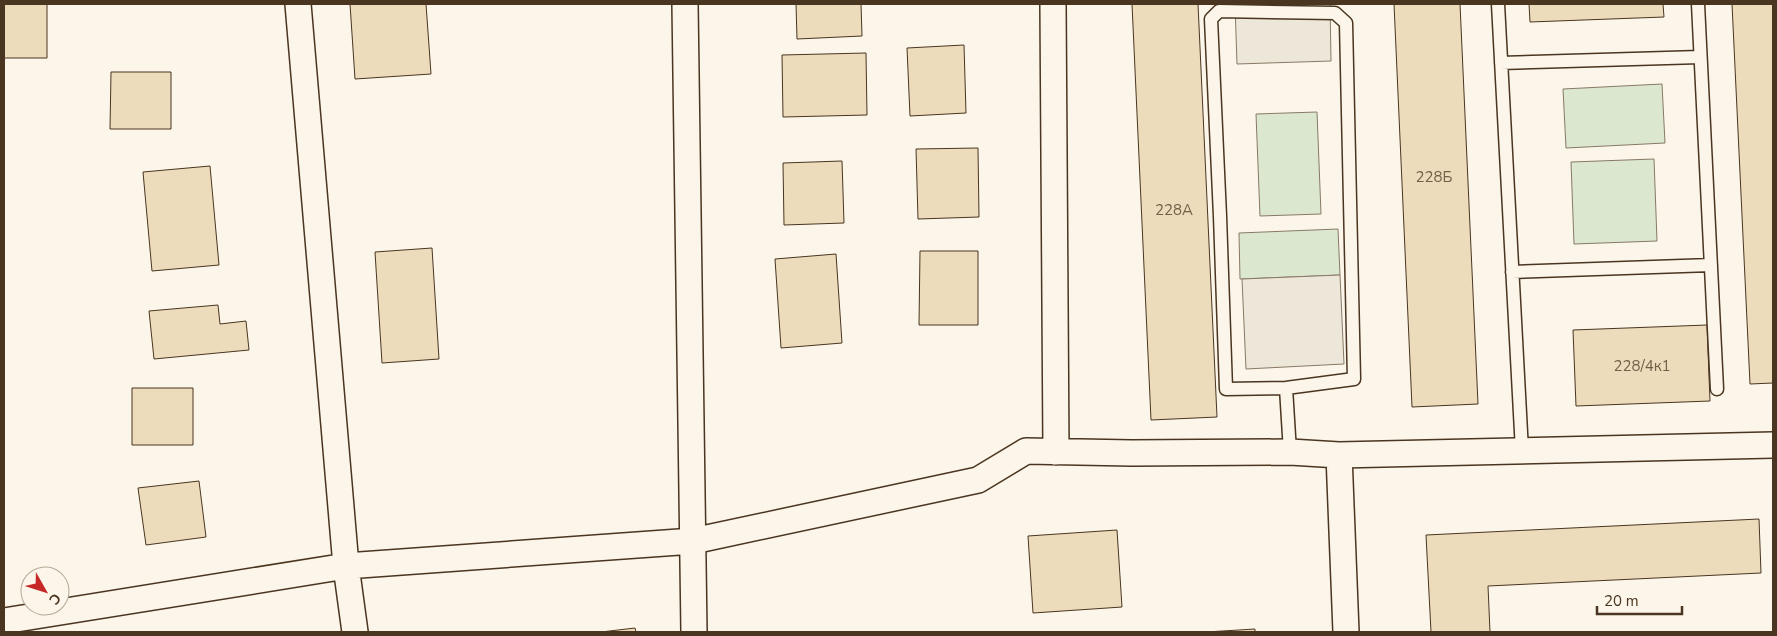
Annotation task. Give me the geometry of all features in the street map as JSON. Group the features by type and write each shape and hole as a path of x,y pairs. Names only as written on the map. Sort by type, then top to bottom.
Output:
{"street":[{"path":"298,4 346,566 355,632"},
{"path":"685,4 694,632"},
{"path":"1053,4 1056,452"},
{"path":"4,621 346,566 693,541 978,480 1026,450 1056,452 1290,452 1339,455 1773,445"},
{"path":"1339,455 1346,632"}],"lane":[{"path":"1498,4 1522,451"},
{"path":"1698,4 1717,388"},
{"path":"1219,11 1335,13 1346,23 1354,379 1286,388 1226,388 1211,19 1219,11"},
{"path":"1501,63 1700,57"},
{"path":"1512,272 1711,265"},
{"path":"1286,388 1290,452"}],"green space":[{"path":"1662,84 1665,143 1566,148 1563,89"},
{"path":"1317,112 1321,214 1260,216 1256,114"},
{"path":"1654,159 1657,241 1574,244 1571,162"},
{"path":"1338,229 1340,275 1240,279 1239,233"}],"shaded area":[{"path":"1235,4 1330,4 1331,61 1237,64"},
{"path":"1340,275 1344,364 1246,369 1242,279"}],"building":[{"path":"4,4 47,4 47,58 4,58"},
{"path":"350,4 426,4 431,74 355,79"},
{"path":"796,4 861,4 862,36 797,39"},
{"path":"1132,4 1198,4 1217,417 1151,420"},
{"path":"1394,4 1460,4 1478,404 1412,407"},
{"path":"1529,4 1663,4 1664,17 1530,22"},
{"path":"1732,4 1773,4 1773,383 1750,384"},
{"path":"964,45 966,113 910,116 907,48"},
{"path":"866,53 867,115 783,117 782,55"},
{"path":"111,72 171,72 171,129 110,129"},
{"path":"978,148 979,217 918,219 916,149"},
{"path":"842,161 844,223 784,225 783,163"},
{"path":"210,166 219,265 152,271 143,172"},
{"path":"432,248 439,359 382,363 375,252"},
{"path":"920,251 978,251 978,325 919,325"},
{"path":"836,254 842,343 781,348 775,259"},
{"path":"218,305 220,324 246,321 249,350 154,359 149,311"},
{"path":"1707,325 1710,401 1576,406 1573,330"},
{"path":"132,388 193,388 193,445 132,445"},
{"path":"199,481 206,537 146,545 138,488"},
{"path":"1759,519 1761,573 1488,586 1490,632 1431,632 1426,535"},
{"path":"1117,530 1122,607 1033,613 1028,536"},
{"path":"635,628 636,632 601,632"},
{"path":"1255,629 1255,632 1206,632"}]}
